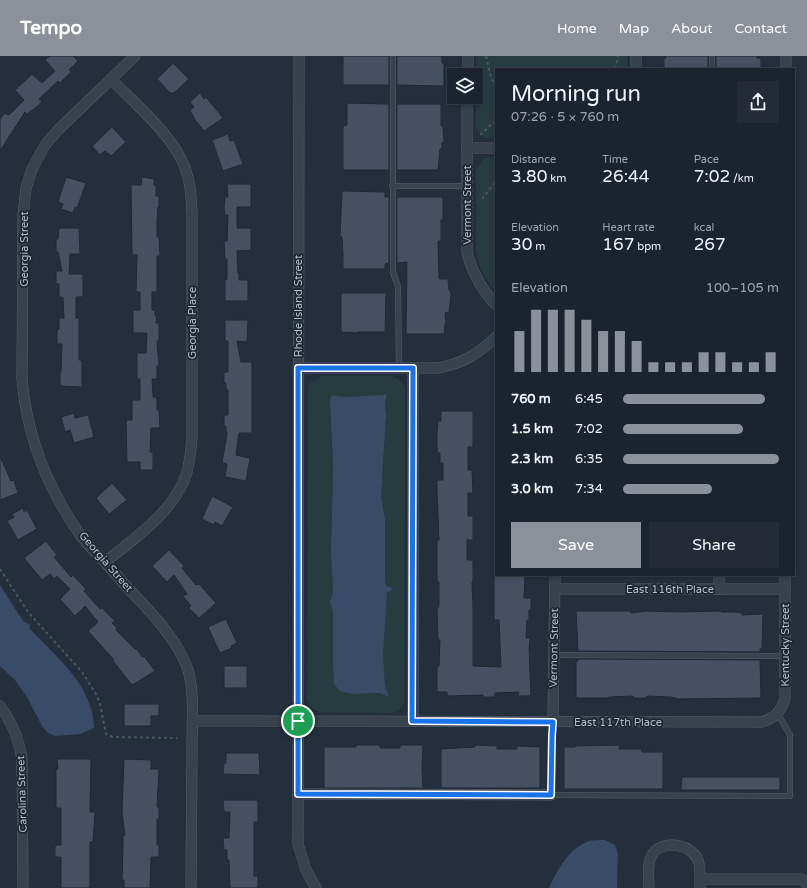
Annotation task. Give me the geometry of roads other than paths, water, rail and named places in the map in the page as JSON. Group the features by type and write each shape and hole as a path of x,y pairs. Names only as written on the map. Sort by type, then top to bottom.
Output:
{"street":[{"name":"Georgia Street","path":"134,56 58,130 45,145 32,169 26,188 23,215 22,379 28,418 42,469 56,496 82,537 158,621 180,651 188,669 192,721 191,888"},
{"name":"Rhode Island Street","path":"299,56 298,844 306,870 316,888"},
{"path":"468,56 468,68"},
{"path":"636,56 636,68"},
{"path":"786,56 786,68"},
{"name":"Georgia Place","path":"105,562 132,541 165,511 182,485 187,472 192,438 192,214 189,182 180,155 168,137 111,79"},
{"name":"Vermont Street","path":"468,104 468,252 473,273 479,285 495,304"},
{"path":"468,148 495,148"},
{"path":"298,368 438,368 454,365 468,359 484,349 495,338"},
{"path":"412,721 413,368"},
{"name":"Vermont Street","path":"553,722 555,576"},
{"path":"719,576 719,589"},
{"name":"Kentucky Street","path":"778,714 785,698 785,576"},
{"name":"East 116th Place","path":"555,589 785,589"},
{"name":"Carolina Street","path":"0,706 13,726 20,745 22,759 23,888"},
{"name":"East 117th Place","path":"192,721 762,722 778,714"},
{"path":"298,794 551,795"},
{"path":"649,888 649,868 654,852 674,845 686,847 698,860 700,884 802,879 807,884"}],"lane":[{"path":"392,56 393,272 398,287 399,368"},
{"path":"712,56 712,68"},
{"path":"392,186 468,186"},
{"path":"555,655 785,656"},
{"path":"553,722 551,795 790,796 790,735 778,714"}],"water":[{"path":"332,395 345,397 387,395 385,401 386,416 381,497 385,518 385,583 387,587 390,587 393,590 387,592 383,655 385,686 389,696 380,693 352,694 340,691 334,684 333,612 330,602 333,592 331,553 333,467 330,399"},
{"path":"0,585 23,621 30,625 29,628 61,661 80,685 87,698 92,713 94,728 80,734 55,736 48,733 42,726 27,697 15,680 0,666"},
{"path":"605,840 615,845 618,854 617,888 549,888 564,860 569,854 589,841"}]}
